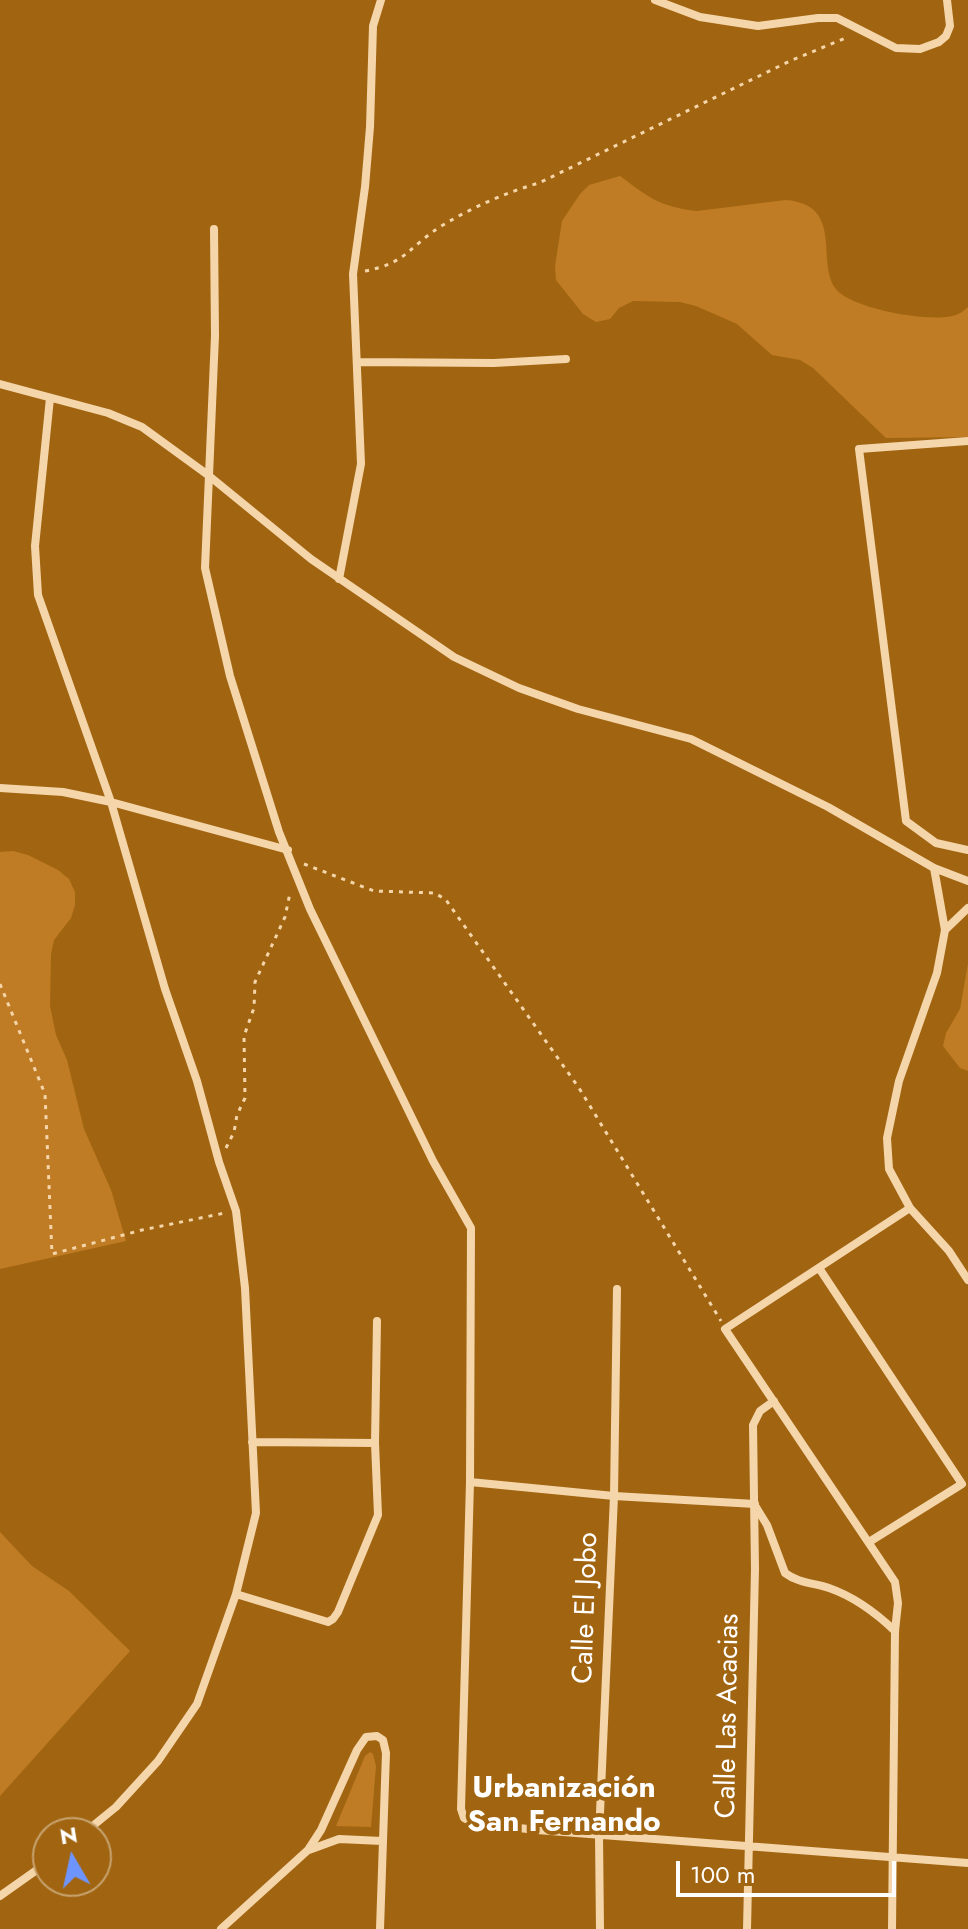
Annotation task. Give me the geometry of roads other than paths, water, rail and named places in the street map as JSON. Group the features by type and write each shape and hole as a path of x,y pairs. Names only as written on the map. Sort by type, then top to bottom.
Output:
{"street":[{"path":"339,579 361,464 353,274 370,127 373,26 381,0"},
{"path":"655,0 717,21 758,26 837,18 896,48 920,49 939,42 950,26 947,0"},
{"path":"214,229 215,336 205,568 230,676 310,909 433,1161 471,1228 470,1482 461,1809 464,1818 473,1823 599,1835 968,1863"},
{"path":"358,362 494,363 566,359"},
{"path":"0,384 108,413 142,427 339,579 454,657 519,688 578,709 691,739 828,807 934,868 968,881"},
{"path":"50,398 35,546 38,595 111,802 165,989 197,1081 236,1211 245,1288 256,1513 236,1594 197,1704 158,1761 104,1817"},
{"path":"968,441 859,449 906,821 936,843 968,850"},
{"path":"0,788 63,792 111,802 290,855"},
{"path":"934,868 945,930 937,973 899,1081 887,1138 889,1169 910,1208 949,1251 968,1280"},
{"path":"945,930 968,908"},
{"path":"892,1929 895,1631 898,1603 895,1582 725,1329 910,1208"},
{"path":"819,1268 968,1494"},
{"name":"Calle El Jobo","path":"600,1929 599,1835 614,1496 617,1289"},
{"path":"236,1594 322,1620 333,1619 378,1515 375,1443 377,1321"},
{"name":"Calle Las Acacias","path":"747,1929 755,1504 753,1425 760,1411 774,1401"},
{"path":"252,1442 375,1443"},
{"path":"470,1482 614,1496 755,1504 767,1525 785,1573 791,1578 858,1600 895,1631"},
{"path":"869,1542 962,1484"},
{"path":"221,1929 308,1850 321,1830 357,1750 366,1737 377,1736 383,1740 386,1753 380,1929"},
{"path":"308,1850 339,1839 382,1841"},
{"path":"0,1896 32,1873"}],"district":[{"name":"Urbanización San Fernando","path":"564,1807"}]}
